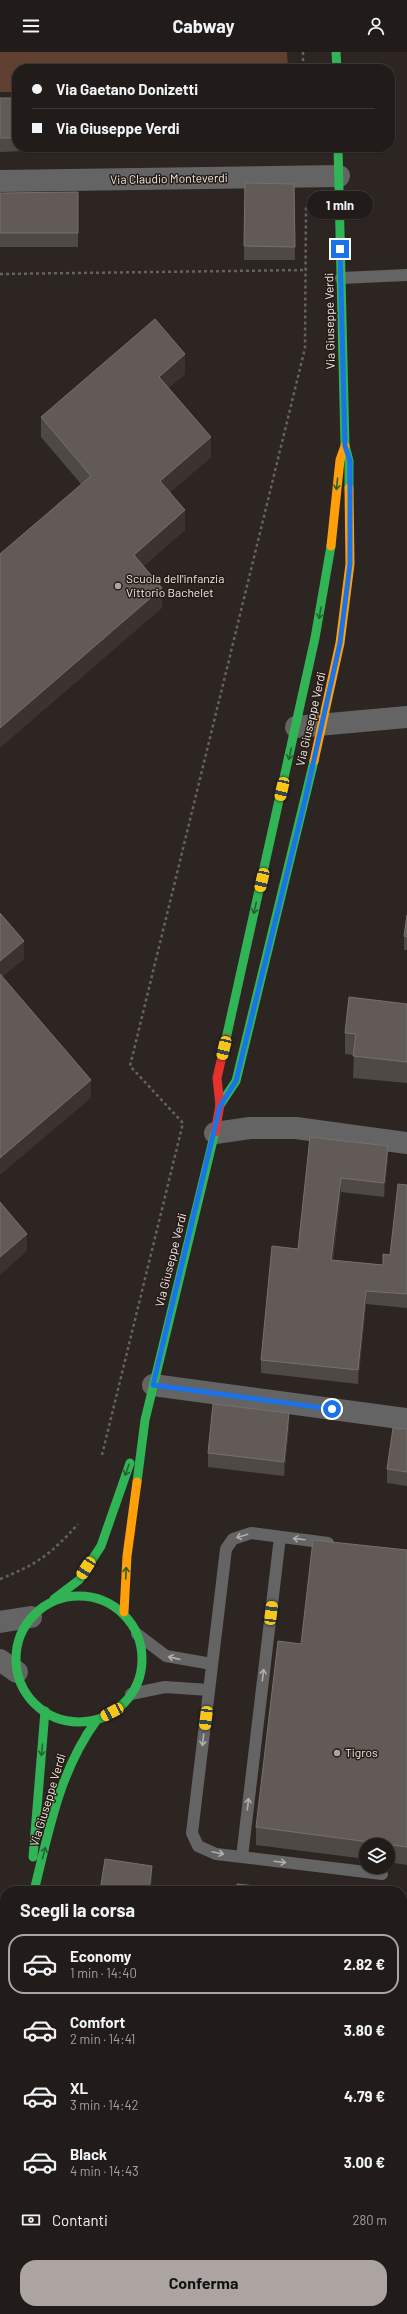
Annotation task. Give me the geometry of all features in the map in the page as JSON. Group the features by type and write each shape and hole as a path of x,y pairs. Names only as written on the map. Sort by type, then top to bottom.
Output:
{"street":[{"path":"336,52 337,64"},
{"name":"Via Giuseppe Verdi","path":"220,1106 236,1081 322,725 340,643 350,564 350,461 345,446 338,152"},
{"name":"Via Claudio Monteverdi","path":"0,181 339,176"},
{"name":"Via Giuseppe Verdi","path":"124,1612 127,1556 145,1420 215,1133 220,1106 217,1078 296,727 323,598 340,460 345,446"},
{"path":"296,727 407,717"},
{"path":"215,1133 250,1128 296,1128 407,1143"},
{"path":"153,1385 407,1419"},
{"name":"Via Giuseppe Verdi","path":"51,1602 79,1580 101,1546 145,1420"},
{"path":"71,1596 89,1596 124,1612 137,1634 142,1656 140,1673 131,1694 112,1712 96,1721 67,1721 52,1716 34,1704 19,1680 17,1672 16,1646 20,1634 31,1617 51,1602 71,1596"},
{"path":"0,1622 31,1617"},
{"path":"0,1660 17,1672"},
{"name":"Via Giuseppe Verdi","path":"30,1886 45,1711"},
{"name":"Via Giuseppe Verdi","path":"35,1886 62,1787 73,1754 85,1734 96,1721"}],"lane":[{"path":"341,278 407,275"},
{"path":"344,1545 251,1533 233,1539 226,1549 192,1833 198,1846 216,1854 359,1871"},
{"path":"242,1857 280,1537"},
{"path":"137,1634 166,1656 212,1664"},
{"path":"131,1694 165,1687 209,1690"}],"path":[{"path":"303,52 303,64"},
{"path":"101,1456 183,1123 130,1066 306,348 307,270 305,177"},
{"path":"0,274 307,270"},
{"path":"0,1579 29,1568 57,1548 78,1523"}],"shaded area":[{"path":"0,52 287,52 288,64 12,64 12,92 0,92"}],"building":[{"path":"0,98 12,98 12,138 0,138"},
{"path":"245,183 294,184 295,247 244,246"},
{"path":"78,192 78,233 0,233 0,193"},
{"path":"155,319 185,354 159,377 211,437 160,481 185,510 134,555 162,588 0,728 0,554 91,476 41,417"},
{"path":"0,913 24,941 0,961"},
{"path":"407,915 407,937 404,936"},
{"path":"0,974 91,1080 0,1158"},
{"path":"349,997 407,1004 407,1062 353,1056 356,1034 345,1033"},
{"path":"310,1137 388,1146 384,1183 341,1178 331,1260 383,1265 383,1254 390,1255 398,1184 407,1185 407,1294 366,1291 358,1370 261,1360 272,1246 298,1249"},
{"path":"0,1202 27,1234 0,1257"},
{"path":"213,1404 289,1413 284,1462 208,1453"},
{"path":"393,1428 407,1429 407,1472 387,1469"},
{"name":"Tigros","path":"313,1540 407,1550 407,1847 395,1845 395,1838 359,1838 359,1841 256,1827 278,1641 301,1644"},
{"path":"105,1859 152,1866 150,1886 101,1886"},
{"path":"237,1884 256,1886 237,1886"}],"traffic: fast":[{"path":"336,52 337,64"},
{"path":"338,152 345,446 349,461 349,488"},
{"path":"226,1039 315,638 331,546"},
{"path":"220,1105 236,1081 314,761"},
{"path":"137,1482 145,1420 215,1132"},
{"path":"54,1599 79,1580 101,1546 130,1463"},
{"path":"79,1596 91,1597 103,1601 119,1610 128,1619 137,1635 141,1647 142,1659 141,1671 137,1683 128,1699 119,1708 103,1717 91,1721 79,1722 67,1721 55,1717 39,1708 30,1699 21,1683 17,1671 16,1659 17,1647 21,1635 30,1619 39,1610 55,1601 67,1597 79,1596"},
{"path":"33,1857 45,1711"},
{"path":"35,1886 50,1824 64,1781 83,1740 96,1721"}],"traffic: slow":[{"path":"331,546 340,460 345,446"},
{"path":"314,761 340,643 350,564 349,488"},
{"path":"124,1612 127,1556 137,1482"}],"traffic: jam":[{"path":"215,1132 220,1105 217,1078 226,1039"}],"place":[{"name":"Scuola dell'infanzia Vittorio Bachelet","path":"118,586"},
{"name":"Tigros","path":"337,1753"}],"route":[{"path":"332,1409 153,1385 215,1133 220,1106 236,1081 305,800 340,643 350,564 350,461 345,446 340,249"}]}
